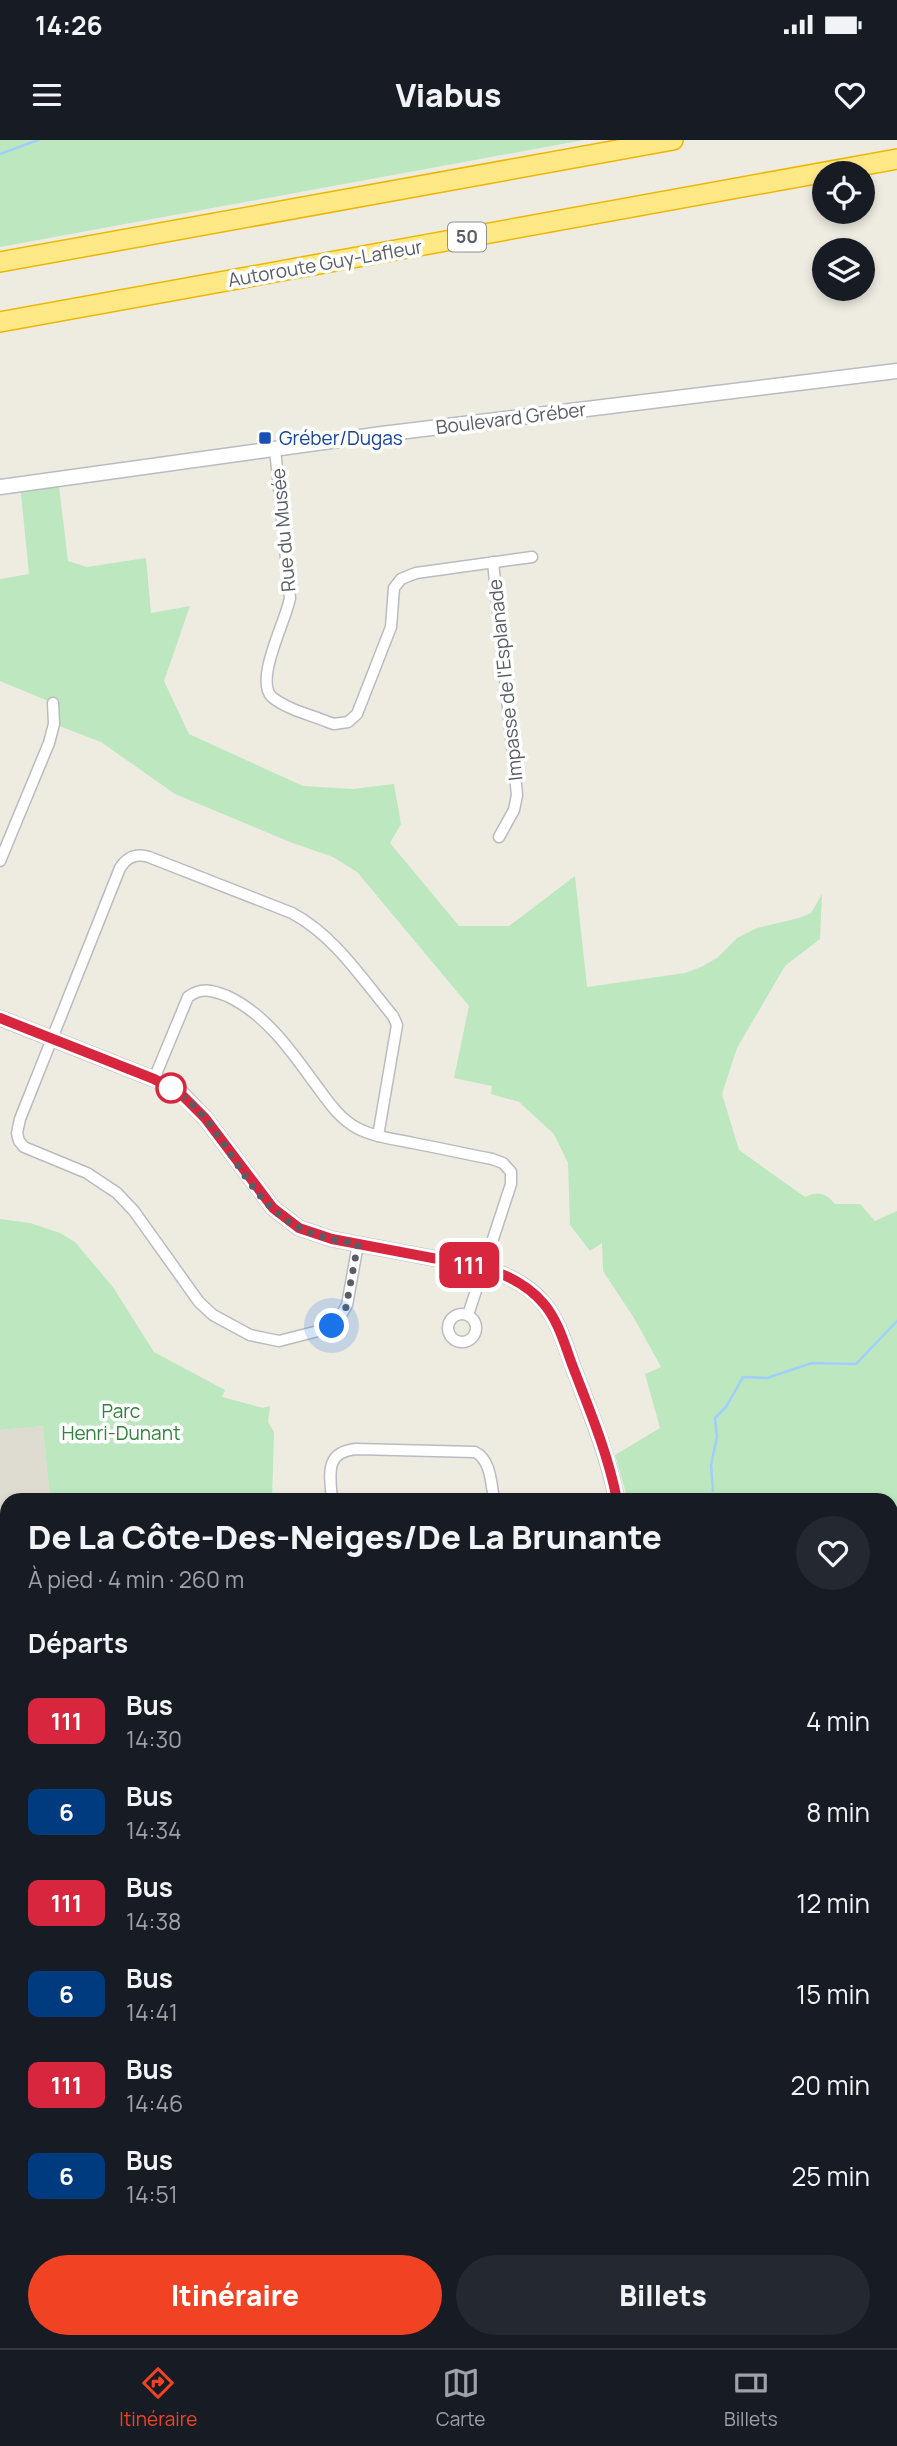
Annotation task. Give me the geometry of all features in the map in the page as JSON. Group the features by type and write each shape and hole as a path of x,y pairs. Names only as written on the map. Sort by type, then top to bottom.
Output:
{"highway":[{"path":"0,262 673,140"},
{"name":"Autoroute Guy-Lafleur","path":"0,322 897,159"}],"street":[{"name":"Boulevard Gréber","path":"0,487 275,449 897,371"},
{"name":"Rue du Musée","path":"275,449 290,598 265,675 269,693 280,702 334,724 348,722 360,708 391,627 394,588 401,579 416,573 532,557"},
{"name":"Impasse de l'Esplanade","path":"493,562 516,795 514,810 499,837"},
{"path":"0,862 49,743 54,724 53,703"},
{"path":"358,1244 345,1312 332,1326 285,1340 272,1341 250,1335 213,1315 194,1296 134,1211 117,1193 87,1173 28,1151 19,1141 17,1133 20,1119 120,868 131,857 149,857 292,913 311,923 326,936 393,1016 397,1030 379,1136"},
{"path":"154,1079 187,998 199,990 211,990 240,1002 256,1013 336,1111 359,1129 379,1136 497,1160 508,1167 511,1184 468,1315"},
{"path":"0,1018 154,1079 180,1093 197,1108 263,1198 289,1222 319,1236 485,1268 517,1280 549,1311 558,1329 608,1460 615,1493"},
{"path":"332,1493 330,1470 334,1459 343,1451 356,1449 474,1452 480,1455 487,1465 493,1493"}],"shaded area":[{"path":"43,1426 49,1493 0,1493 0,1430"}],"green space":[{"path":"0,140 584,140 0,247"},
{"path":"58,478 68,561 87,567 146,558 151,613 190,606 164,681 189,734 303,786 353,789 394,784 401,824 390,843 459,926 509,926 575,876 587,987 685,973 701,967 717,958 737,938 757,928 811,913 822,894 820,939 785,966 737,1048 722,1094 739,1150 805,1197 818,1194 835,1204 860,1204 875,1221 897,1211 897,1493 626,1493 615,1455 660,1428 645,1374 661,1367 634,1318 603,1271 602,1243 590,1251 570,1225 568,1163 554,1134 519,1102 491,1094 492,1086 454,1078 469,1006 357,872 333,857 175,794 101,742 54,724 53,703 0,681 0,579 29,574 20,484"},
{"name":"Parc Henri-Dunant","path":"0,1219 30,1223 60,1233 75,1242 113,1287 154,1352 225,1390 222,1397 263,1408 270,1406 268,1422 274,1432 272,1493 49,1493 43,1426 0,1430"}],"waterway":[{"path":"0,154 38,140"},
{"path":"713,1491 711,1465 717,1437 715,1418 726,1407 743,1377 767,1378 812,1363 856,1364 897,1321"}],"bus line":[{"name":"111","path":"0,1018 154,1079 180,1093 205,1118 263,1198 289,1222 308,1232 485,1268 517,1280 542,1302 558,1329 608,1460 615,1493"}],"place":[{"name":"Gréber/Dugas","path":"265,438"}],"route":[{"path":"171,1088 167,1085 197,1108 263,1198 289,1222 308,1232 358,1244 345,1312 332,1326"}]}
